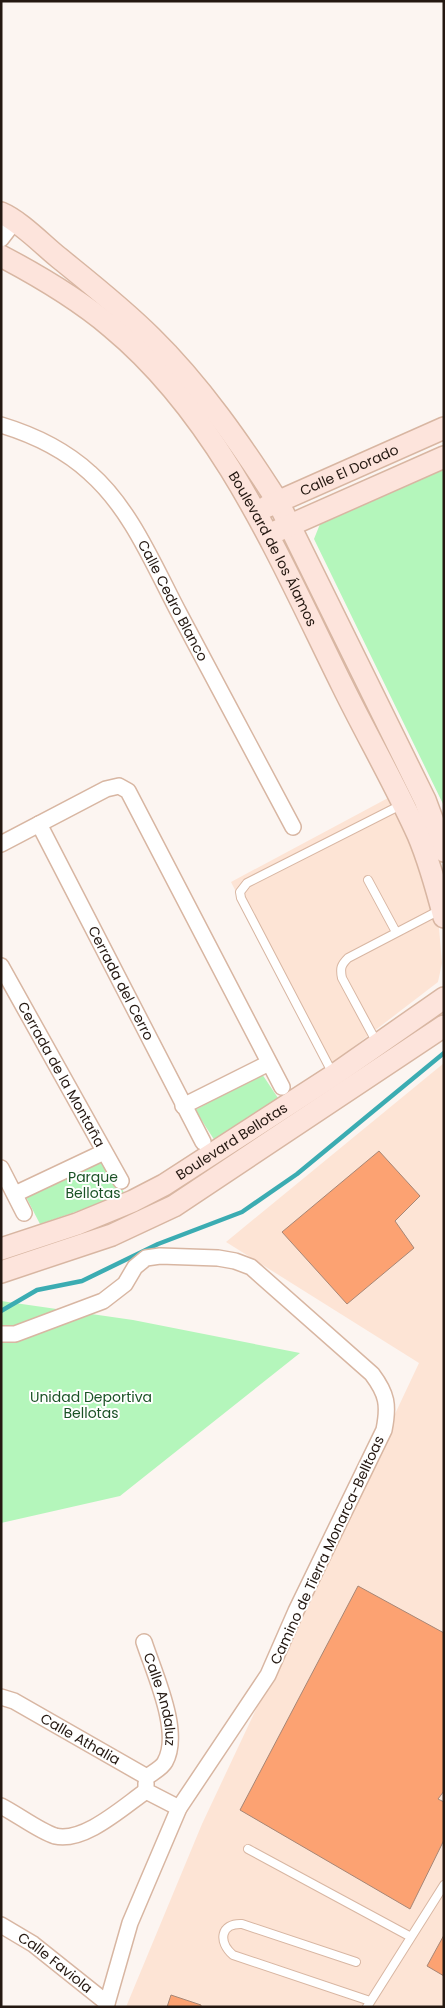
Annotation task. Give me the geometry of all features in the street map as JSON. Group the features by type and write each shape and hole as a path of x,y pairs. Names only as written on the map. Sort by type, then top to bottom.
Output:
{"street":[{"path":"1,240 8,218"},
{"name":"Boulevard de los Álamos","path":"8,218 151,337 184,373 223,422 278,502 425,800 444,851"},
{"name":"Boulevard de los Álamos","path":"1,256 33,273 111,327 148,362 182,402 256,512 419,838 443,913"},
{"name":"Calle Cedro Blanco","path":"1,424 38,439 68,455 110,494 149,556 293,827"},
{"name":"Calle El Dorado","path":"256,512 444,428"},
{"name":"Calle El Dorado","path":"267,535 444,457"},
{"path":"1,844 106,789 119,786 128,791 269,1064 304,1120"},
{"name":"Cerrada del Cerro","path":"39,824 184,1106 223,1174"},
{"name":"Cerrada de la Montaña","path":"1,966 121,1180"},
{"name":"Boulevard Bellotas","path":"1,1249 77,1224 133,1201 287,1095 334,1075 444,998"},
{"name":"Boulevard Bellotas","path":"1,1272 70,1251 145,1221 196,1193 444,1026"},
{"path":"184,1106 269,1064"},
{"path":"15,1194 104,1152"},
{"path":"1,1168 24,1213"},
{"path":"133,1201 145,1221"},
{"name":"Camino de Tierra Monarca-Belltoas","path":"1,1334 15,1334 103,1301 124,1284 136,1267 146,1258 160,1256 235,1260 251,1267 372,1374 382,1388 388,1409 384,1430 296,1611 268,1675 179,1808 130,1923 106,2005"},
{"name":"Calle Andaluz","path":"144,1642 166,1708 172,1739 165,1763 146,1784"},
{"name":"Calle Athalia","path":"1,1697 14,1701 146,1784 179,1808"},
{"path":"1,1806 55,1836 71,1837 86,1832 146,1784"},
{"name":"Calle Faviola","path":"1,1925 33,1944 106,2005"}],"lane":[{"path":"334,1075 241,898 240,892 247,883 403,804"},
{"path":"368,880 396,932"},
{"path":"378,1045 342,978 340,970 342,964 348,958 396,932 443,913"},
{"path":"248,1849 411,1937"},
{"path":"356,1962 242,1924 233,1924 227,1928 224,1934 226,1949 233,1955 369,2004 444,1885"}],"shaded area":[{"path":"388,798 415,845 439,928 442,963 438,982 326,1068 231,882"},
{"path":"444,1063 444,2007 126,2007 202,1824 419,1363 226,1242"}],"green space":[{"path":"444,468 444,806 314,539 320,524"},
{"path":"262,1074 280,1101 215,1141 195,1110"},
{"name":"Parque Bellotas","path":"107,1157 125,1195 40,1224 26,1197"},
{"name":"Unidad Deportiva Bellotas","path":"1,1301 133,1320 300,1353 120,1496 1,1523"}],"building":[{"path":"379,1151 420,1196 395,1221 414,1248 347,1304 282,1232"},
{"path":"358,1586 444,1633 444,1791 438,1799 444,1802 444,1840 410,1909 240,1810"},
{"path":"444,1935 444,1976 427,1966"},
{"path":"171,1995 201,2005 201,2007 167,2007"}],"waterway":[{"path":"1,1311 37,1290 82,1281 158,1244 242,1212 297,1174 444,1053"}]}
